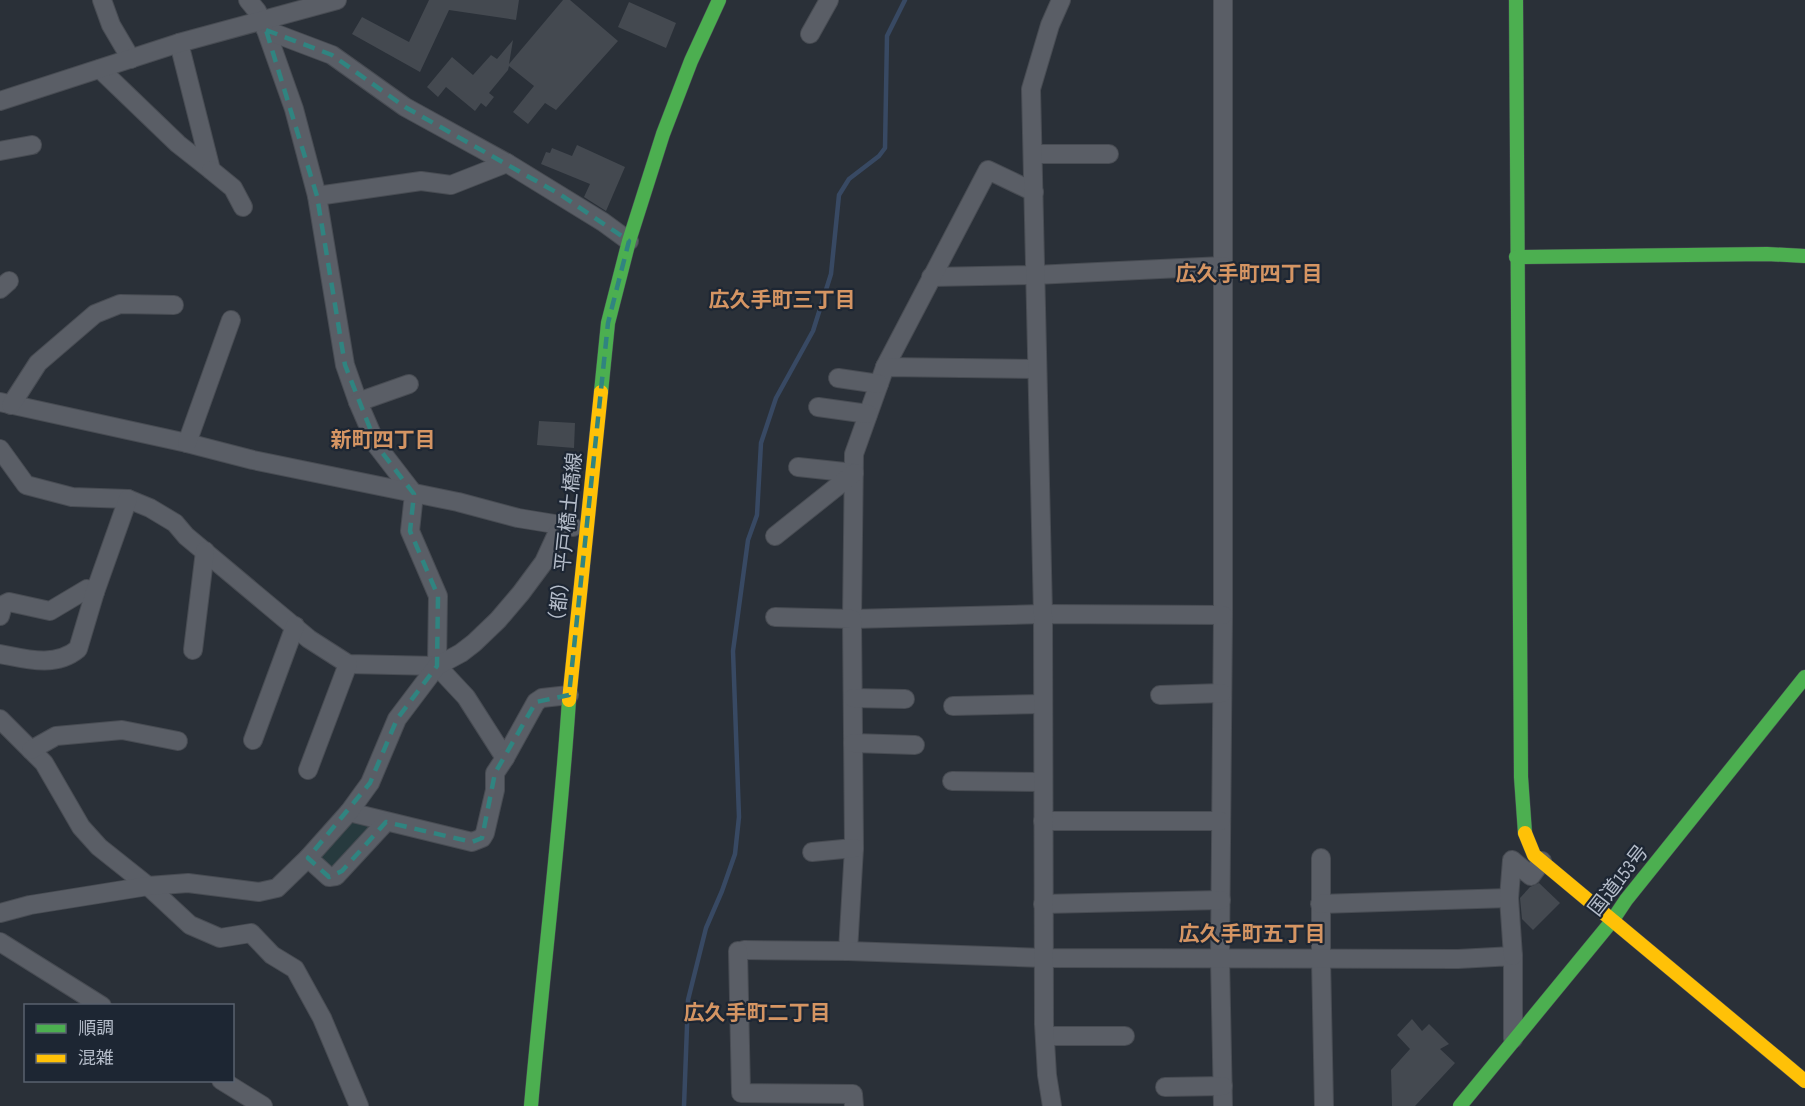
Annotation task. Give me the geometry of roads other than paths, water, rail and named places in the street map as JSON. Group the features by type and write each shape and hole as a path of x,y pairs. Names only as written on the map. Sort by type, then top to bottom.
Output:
{"main road":[{"name":"（都）平戸橋土橋線","path":"531,1106 561,808 569,695 608,323 629,241 663,134 691,61 719,0"},
{"path":"1516,0 1521,777 1525,836 1534,855 1805,1081"},
{"path":"1516,257 1767,254 1805,256"},
{"name":"国道153号","path":"1460,1106 1612,921 1626,900 1805,677"}],"street":[{"path":"102,0 111,25 131,59"},
{"path":"248,0 257,11 264,26 294,109 317,196 335,299 341,350 358,402 377,446 414,494 410,531 438,596 437,666 466,697 505,758"},
{"path":"0,101 179,44 264,26 337,0"},
{"path":"810,34 829,0"},
{"path":"1052,1106 1047,1075 1045,1036 1042,614 1032,89 1050,25 1061,0"},
{"path":"1223,0 1223,615 1220,958 1223,1106"},
{"path":"264,26 332,55 405,107 507,163 603,222 629,241"},
{"path":"179,44 211,170"},
{"path":"100,69 178,144 233,188 243,207"},
{"path":"0,151 32,144"},
{"path":"1033,154 1109,154"},
{"path":"317,196 421,181 451,184 507,163"},
{"path":"848,951 854,848 852,619 854,454 882,376 988,170 1034,192"},
{"path":"931,277 1035,275 1223,266"},
{"path":"174,305 120,304 95,314 38,363 6,404 187,443 253,460 587,529"},
{"path":"187,443 231,320"},
{"path":"838,378 1037,369"},
{"path":"358,402 409,384"},
{"path":"818,407 868,414"},
{"path":"0,449 26,485 72,497 128,499 150,508 175,523 186,536 309,639 348,664 437,666"},
{"path":"798,467 854,473"},
{"path":"775,536 854,473"},
{"path":"0,654 43,662 71,655 78,650 95,592 128,499"},
{"path":"0,913 30,904 148,886 188,883 259,892 277,888 308,858 349,812 370,783 397,719 437,666 461,653 498,620 544,562 561,525"},
{"path":"193,650 205,551"},
{"path":"0,616 3,605 9,602 50,611 87,589 95,592"},
{"path":"775,617 852,619 1042,614 1223,615"},
{"path":"253,740 295,626"},
{"path":"308,770 348,664"},
{"path":"1160,695 1222,693"},
{"path":"349,812 472,842 483,838 495,789 495,773 536,702 542,698 569,695"},
{"path":"853,698 905,699"},
{"path":"953,705 1043,704"},
{"path":"0,719 44,763 81,827 99,847 148,886 190,925 220,938 251,933 272,955 295,969 322,1018 359,1106"},
{"path":"31,750 56,736 122,730 178,741"},
{"path":"853,742 915,745"},
{"path":"952,781 1043,782"},
{"path":"1043,821 1221,821"},
{"path":"308,858 329,877 336,876 386,822"},
{"path":"812,852 854,848"},
{"path":"1321,858 1324,1106"},
{"path":"1513,1043 1513,956 1509,898 1512,860 1531,876 1542,861"},
{"path":"1320,904 1509,898"},
{"path":"1043,904 1221,900"},
{"path":"0,942 100,1004"},
{"path":"854,1106 853,1094 741,1093 741,951 848,951 1044,958 1458,959 1513,956"},
{"path":"1045,1036 1125,1036"},
{"path":"224,1082 263,1106"},
{"path":"1165,1087 1223,1086"}],"waterway":[{"path":"684,1106 688,1000 706,928 735,854 739,817 733,651 748,540 757,515 761,443 776,398 813,331 831,274 839,195 849,179 879,156 885,148 887,36 905,0"}],"district":[{"name":"広久手町四丁目","path":"1249,274"},
{"name":"広久手町三丁目","path":"782,300"},
{"name":"新町四丁目","path":"383,440"},
{"name":"広久手町五丁目","path":"1252,934"},
{"name":"広久手町二丁目","path":"757,1013"}]}
